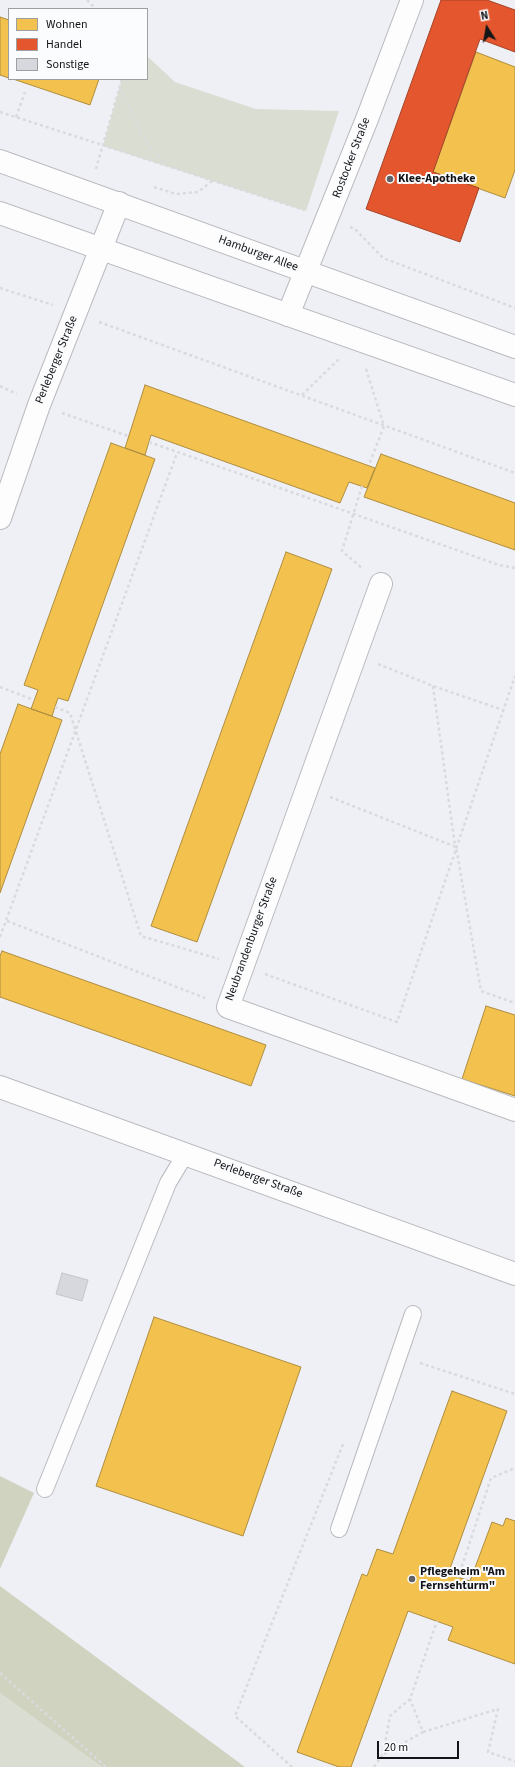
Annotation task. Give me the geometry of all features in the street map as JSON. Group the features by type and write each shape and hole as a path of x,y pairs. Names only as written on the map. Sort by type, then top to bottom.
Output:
{"street":[{"name":"Rostocker Straße","path":"288,315 328,218 412,0"},
{"name":"Hamburger Allee","path":"0,161 515,347"},
{"name":"Perleberger Straße","path":"0,518 39,405 119,203"},
{"path":"0,213 515,395"},
{"name":"Neubrandenburger Straße","path":"381,584 228,1007 515,1110"},
{"name":"Perleberger Straße","path":"0,1087 186,1153 515,1274"}],"lane":[{"path":"45,1489 168,1183 186,1153"},
{"path":"338,1529 413,1314"}],"path":[{"path":"87,0 95,8"},
{"path":"98,164 122,80"},
{"path":"120,87 140,132 153,150 169,166"},
{"path":"16,117 25,92"},
{"path":"0,112 355,228 383,258 515,308"},
{"path":"96,169 103,172"},
{"path":"147,185 176,194 198,192 212,181"},
{"path":"0,288 75,313 515,473"},
{"path":"302,395 358,340 384,426 369,465"},
{"path":"39,405 128,436"},
{"path":"149,442 499,565 515,568"},
{"path":"0,937 177,453"},
{"path":"362,486 352,514 342,551 381,584"},
{"path":"355,655 433,686 503,710"},
{"path":"55,707 70,713 141,936 242,966 397,1022 515,676"},
{"path":"433,686 456,847 481,991 515,1003"},
{"path":"0,687 34,700"},
{"path":"307,788 456,847"},
{"path":"7,921 228,1007"},
{"path":"398,1356 515,1394"},
{"path":"292,1767 235,1716 345,1438"},
{"path":"458,1578 491,1478 515,1468"},
{"path":"374,1767 383,1754 390,1716 410,1699 437,1621"},
{"path":"0,1673 106,1767"},
{"path":"410,1699 423,1732"},
{"path":"383,1754 423,1732 498,1709 488,1752 515,1760"}],"shaded area":[{"path":"148,57 175,82 256,109 339,111 306,211 103,146 122,80 148,80"},
{"path":"0,1693 102,1767 0,1767"}],"green space":[{"path":"0,1476 34,1493 0,1569"},
{"path":"0,1586 245,1767 102,1767 0,1693"}],"building: Wohnen":[{"path":"0,17 8,20 8,78 0,75"},
{"path":"476,52 515,67 515,170 505,198 433,172"},
{"path":"16,80 99,80 90,105"},
{"path":"145,385 375,468 367,488 349,482 340,503 151,435 145,455 125,448"},
{"path":"111,443 155,459 68,701 58,698 52,716 31,709 38,690 24,685"},
{"path":"381,454 515,503 515,550 364,497"},
{"path":"286,552 332,569 197,942 151,926"},
{"path":"18,704 62,720 0,893 0,754"},
{"path":"2,951 266,1045 251,1086 0,997 0,956"},
{"path":"486,1006 515,1015 515,1096 462,1079"},
{"path":"154,1317 301,1367 243,1536 96,1486"},
{"name":"Pflegeheim \"Am Fernsehturm\"","path":"452,1391 507,1411 448,1574 470,1581 492,1522 503,1526 506,1518 515,1521 515,1664 448,1640 453,1627 408,1611 351,1767 339,1767 297,1752 362,1574 367,1576 377,1549 393,1554"}],"building: Handel":[{"path":"441,0 487,0 515,10 515,52 480,39 433,172 479,188 460,242 366,209"}],"building: Sonstige":[{"path":"62,1273 88,1280 82,1301 56,1294"}],"place":[{"name":"Klee-Apotheke","path":"390,179"},
{"name":"Pflegeheim \"Am Fernsehturm\"","path":"412,1579"}]}
